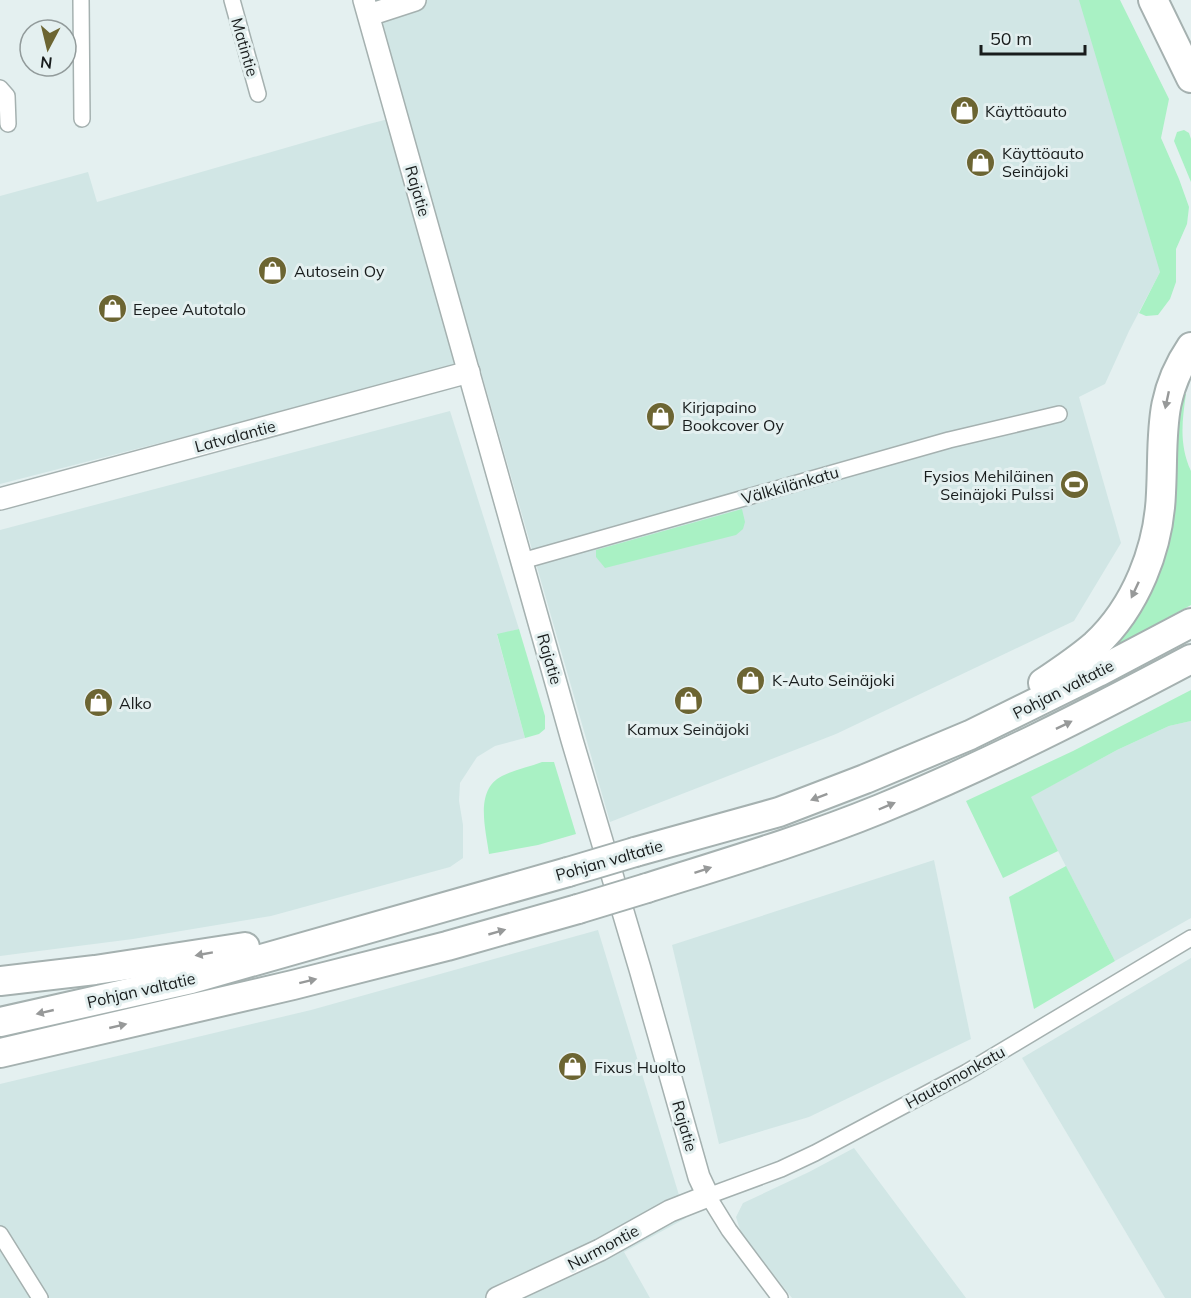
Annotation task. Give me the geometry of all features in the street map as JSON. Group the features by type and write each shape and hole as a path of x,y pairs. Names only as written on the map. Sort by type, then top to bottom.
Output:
{"highway":[{"path":"1153,0 1191,78"},
{"path":"1171,0 1191,38"},
{"path":"970,735 1096,644 1130,601 1148,564 1158,525 1164,417 1169,391 1180,364 1191,347"},
{"name":"Pohjan valtatie","path":"0,1022 191,979 779,812 970,735 1191,623"},
{"name":"Pohjan valtatie","path":"0,1053 293,985 447,946 648,888 793,842 878,810 965,773 1087,714 1191,659"},
{"path":"0,981 197,956 280,941 568,872"},
{"path":"0,1062 75,1036"}],"street":[{"path":"81,0 82,119"},
{"name":"Matintie","path":"232,0 258,94"},
{"path":"367,8 416,0"},
{"name":"Rajatie","path":"367,8 572,740 637,957 699,1177 729,1230 780,1298"},
{"path":"0,88 7,96 8,124"},
{"name":"Latvalantie","path":"0,499 469,372"},
{"name":"Välkkilänkatu","path":"522,561 949,440 1059,414"},
{"name":"Hautomonkatu","path":"708,1196 781,1169 825,1148 967,1072 1191,938"},
{"name":"Nurmontie","path":"497,1298 600,1250 670,1210 708,1196"},
{"path":"0,1234 40,1298"}],"shaded area":[{"path":"375,0 1104,0 1169,255 1129,331 1105,384 1079,397 1121,543 1074,621 836,734 610,822 478,361 0,484 0,196 88,172 97,202 404,115"},
{"path":"450,411 519,629 497,635 525,738 495,746 477,757 460,783 463,858 450,867 271,916 133,939 0,956 0,530"},
{"path":"1191,721 1191,918 1115,961 1030,797 1117,750 1169,726"},
{"path":"934,860 971,1039 809,1117 719,1144 672,945"},
{"path":"598,930 686,1218 624,1252 650,1298 0,1298 0,1084 311,1010"},
{"path":"1191,958 1191,1298 1165,1298 1022,1058"},
{"path":"854,1148 966,1298 792,1298 741,1233 736,1217 743,1203"}],"green space":[{"path":"1079,0 1120,0 1169,99 1161,138 1189,207 1187,224 1176,249 1176,282 1170,299 1158,315 1146,316 1139,313 1160,272"},
{"path":"1184,130 1189,133 1191,139 1191,182 1174,141 1177,132"},
{"path":"1181,394 1186,394 1183,442 1191,471 1191,605 1116,646 1110,646 1171,461"},
{"path":"742,509 745,522 743,529 736,535 605,568 596,557 596,550"},
{"path":"519,629 545,716 545,729 539,734 525,738 497,634"},
{"path":"1191,690 1191,721 1169,726 1117,750 1031,797 1058,851 1003,878 966,801 1073,751"},
{"path":"542,762 554,762 576,834 538,845 489,854 484,811 488,791 493,782 511,772"},
{"path":"1066,866 1115,961 1034,1009 1009,897"}],"place":[{"name":"Käyttöauto","path":"964,111"},
{"name":"Käyttöauto Seinäjoki","path":"981,162"},
{"name":"Autosein Oy","path":"273,271"},
{"name":"Eepee Autotalo","path":"112,309"},
{"name":"Kirjapaino Bookcover Oy","path":"661,416"},
{"name":"Fysios Mehiläinen Seinäjoki Pulssi","path":"1075,485"},
{"name":"K-Auto Seinäjoki","path":"751,680"},
{"name":"Kamux Seinäjoki","path":"688,701"},
{"name":"Alko","path":"98,703"},
{"name":"Fixus Huolto","path":"573,1067"}]}
